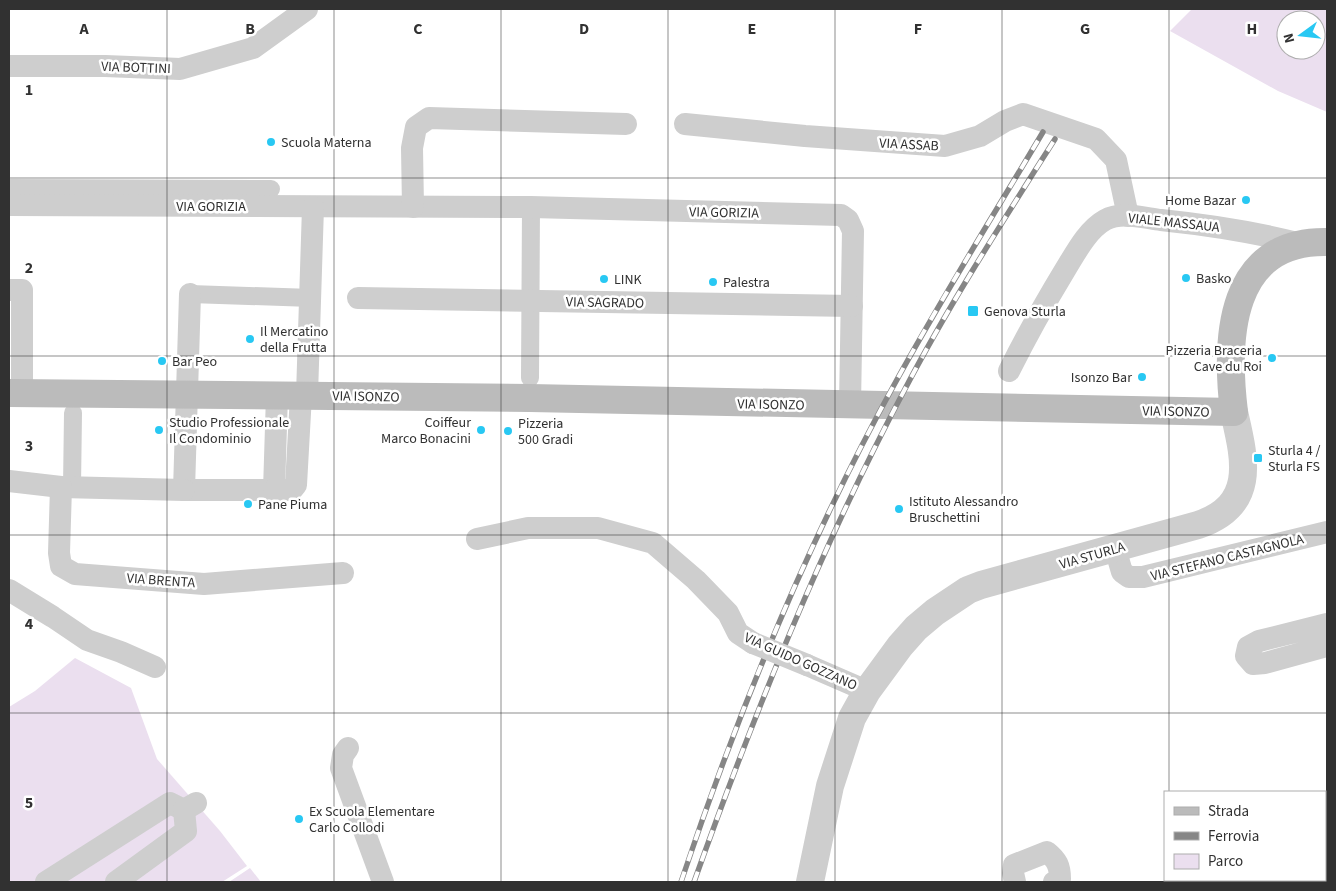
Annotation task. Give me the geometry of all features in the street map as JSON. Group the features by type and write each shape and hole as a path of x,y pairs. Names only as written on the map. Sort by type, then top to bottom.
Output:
{"main road":[{"name":"VIA STURLA","path":"1234,412 1230,365 1235,316 1240,300 1256,270 1274,253 1314,241 1327,242"},
{"name":"VIA ISONZO","path":"15,393 295,395 1234,412"}],"street":[{"name":"VIA BOTTINI","path":"9,66 105,66 180,69 253,48 307,9"},
{"name":"VIA ASSAB","path":"685,124 805,136 945,146 980,136 1005,121 1023,114 1096,139 1116,160 1128,216"},
{"path":"413,207 413,141 416,128 429,118 626,124"},
{"path":"9,188 271,189"},
{"name":"VIA GORIZIA","path":"9,205 531,207 841,215 848,220 853,231 850,406"},
{"path":"9,481 66,487 292,490 296,485 295,395 312,298 314,207"},
{"path":"530,378 531,207"},
{"name":"VIALE MASSAUA","path":"1009,371 1051,293 1084,240 1104,220 1128,216 1265,234 1301,244"},
{"name":"VIA ISONZO","path":"9,290 22,290 15,393"},
{"path":"184,490 190,294 312,298"},
{"name":"VIA SAGRADO","path":"358,298 852,306"},
{"name":"VIA STURLA","path":"810,882 830,786 852,718 867,691 900,646 916,628 935,612 968,590 1210,521 1228,509 1237,498 1243,478 1241,443 1234,412"},
{"path":"66,487 73,413"},
{"name":"VIA BRENTA","path":"66,487 59,553 61,566 75,574 204,584 343,573"},
{"name":"VIA GUIDO GOZZANO","path":"477,539 528,528 598,528 653,543 696,580 728,613 738,632 754,643 867,691"},
{"name":"VIA STEFANO CASTAGNOLA","path":"1115,548 1122,572 1129,577 1143,577 1327,532"},
{"path":"9,590 87,640 122,652 155,667"},
{"path":"1327,624 1258,641 1248,647 1246,656 1253,664 1265,663 1327,646"},
{"path":"344,758 383,882"},
{"path":"46,882 170,803 190,806 186,831 116,882"},
{"path":"1015,882 1014,865 1047,852 1058,863 1060,871 1060,879 1054,882"}],"green space":[{"path":"1192,9 1327,9 1327,112 1278,91 1170,31"},
{"path":"75,658 131,688 157,759 220,831 247,866 222,882 9,882 9,707 35,691"},
{"path":"250,868 261,882 229,882"}],"railway":[{"path":"681,882 726,755 776,629 832,505 912,353 1043,132"},
{"path":"694,882 740,756 790,632 874,449 940,325 1055,139"}],"place":[{"name":"Scuola Materna","path":"271,142"},
{"name":"Home Bazar","path":"1246,200"},
{"name":"Basko","path":"1186,278"},
{"name":"LINK","path":"604,279"},
{"name":"Palestra","path":"713,282"},
{"name":"Genova Sturla","path":"973,311"},
{"name":"Il Mercatino della Frutta","path":"250,339"},
{"name":"Pizzeria Braceria Cave du Roi","path":"1272,358"},
{"name":"Bar Peo","path":"162,361"},
{"name":"Isonzo Bar","path":"1142,377"},
{"name":"Studio Professionale Il Condominio","path":"159,430"},
{"name":"Coiffeur Marco Bonacini","path":"481,430"},
{"name":"Pizzeria 500 Gradi","path":"508,431"},
{"name":"Sturla 4 / Sturla FS","path":"1258,458"},
{"name":"Pane Piuma","path":"248,504"},
{"name":"Istituto Alessandro Bruschettini","path":"899,509"},
{"name":"Ex Scuola Elementare Carlo Collodi","path":"299,819"}]}
